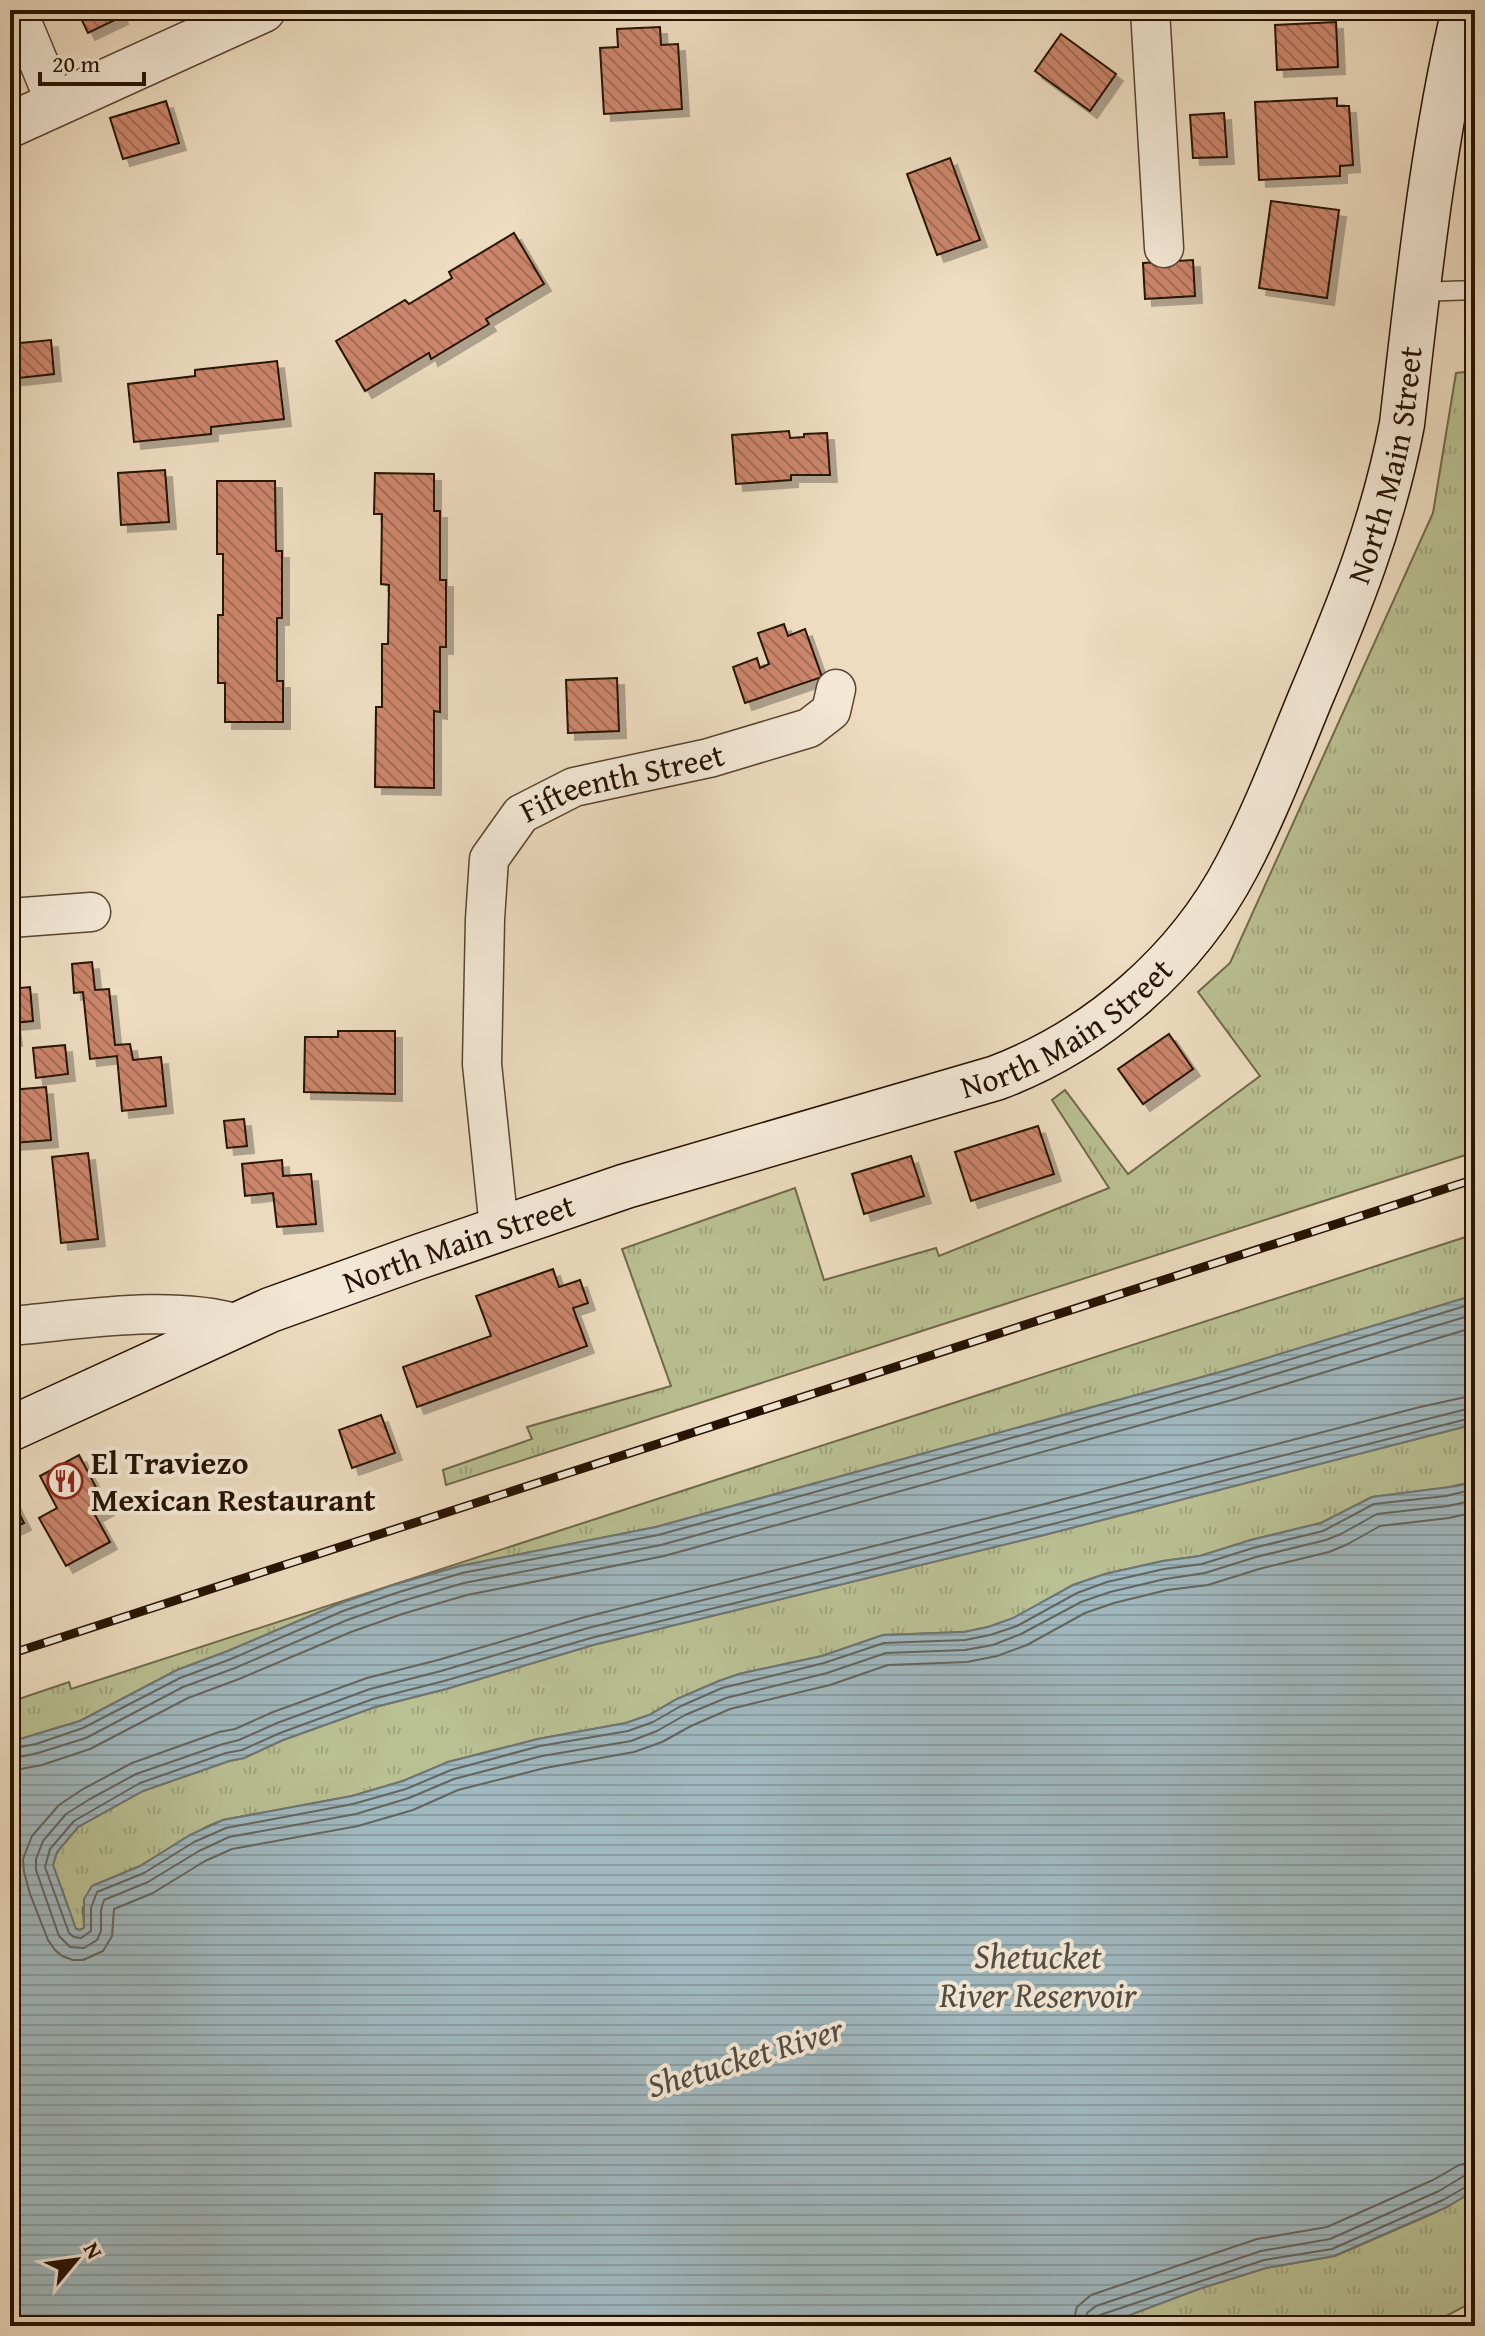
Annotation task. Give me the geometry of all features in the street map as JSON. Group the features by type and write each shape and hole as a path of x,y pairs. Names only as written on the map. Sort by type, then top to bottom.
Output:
{"main road":[{"path":"10,125 263,10"},
{"name":"North Main Street","path":"10,1429 297,1300 499,1228 626,1186 996,1078 1066,1044 1103,1019 1155,975 1198,928 1237,866 1344,618 1376,531 1402,424 1434,163 1467,14"}],"street":[{"path":"17,10 56,104"},
{"path":"1150,10 1164,248"},
{"name":"Fifteenth Street","path":"499,1228 482,1064 489,859 521,814 574,787 709,758 809,728 831,711 836,689"},
{"path":"10,918 91,912"},
{"path":"10,1326 158,1315 213,1318 239,1324"}],"lane":[{"path":"1418,292 1475,290"}],"green space":[{"path":"1475,371 1475,1152 446,1485 443,1470 532,1439 527,1427 671,1386 622,1249 795,1188 824,1280 936,1248 939,1256 1109,1188 1052,1100 1065,1090 1128,1174 1260,1076 1198,992 1230,963 1433,513 1456,373"},
{"path":"1475,1234 1475,1295 1224,1371 656,1527 460,1566 393,1585 177,1670 80,1721 10,1742 10,1702 69,1682 71,1689"},
{"path":"1475,1424 1475,1481 1472,1482 1372,1497 1321,1523 1200,1556 1105,1574 1073,1585 1013,1619 988,1627 964,1632 883,1635 822,1656 739,1674 626,1723 538,1739 448,1762 403,1781 352,1796 223,1820 140,1866 92,1886 83,1908 84,1928 80,1930 76,1929 53,1865 57,1852 78,1827 143,1791 244,1758 283,1740 375,1707 593,1645 1044,1535"},
{"path":"1475,2190 1475,2301 1427,2326 1083,2326 1123,2317 1266,2268 1335,2256 1434,2213"}],"water":[{"name":"Shetucket River Reservoir","path":"1475,1295 1475,1424 1044,1535 593,1645 375,1707 283,1740 244,1758 143,1791 78,1827 57,1852 53,1865 76,1929 80,1930 84,1928 84,1899 92,1886 140,1866 190,1835 223,1820 352,1796 403,1781 448,1762 538,1739 626,1723 739,1674 822,1656 883,1635 964,1632 988,1627 1013,1618 1073,1585 1105,1574 1200,1556 1321,1523 1372,1497 1475,1481 1475,2190 1447,2207 1334,2256 1266,2268 1130,2315 1083,2326 10,2326 10,1742 80,1721 177,1670 393,1585 460,1566 656,1527 1224,1371"}],"building":[{"path":"77,10 118,10 121,17 88,33"},
{"path":"1336,22 1338,67 1277,70 1275,25"},
{"path":"660,27 661,45 678,44 682,109 604,114 600,48 618,47 617,29"},
{"path":"1061,34 1116,74 1090,111 1035,71"},
{"path":"1337,98 1337,106 1349,106 1353,165 1340,166 1340,176 1259,180 1255,102"},
{"path":"166,101 179,143 123,159 110,118"},
{"path":"1224,113 1227,157 1193,158 1190,115"},
{"path":"950,158 980,240 937,255 907,174"},
{"path":"1271,201 1339,210 1327,298 1259,288"},
{"path":"514,233 544,284 486,319 489,324 431,359 429,353 365,391 336,341 405,300 409,304 452,278 449,272"},
{"path":"1193,260 1195,296 1145,299 1143,263"},
{"path":"51,340 54,374 10,379 10,344"},
{"path":"277,361 284,419 211,427 211,434 134,442 128,384 195,376 195,370"},
{"path":"789,431 790,438 827,433 830,475 791,475 791,480 736,484 732,435"},
{"path":"165,470 169,522 121,525 118,473"},
{"path":"375,473 434,474 434,511 440,511 440,580 446,580 446,647 440,647 440,712 434,711 434,788 375,787 376,707 382,707 382,644 388,644 389,585 381,584 382,514 374,514"},
{"path":"217,481 275,481 276,551 282,551 282,618 277,618 277,681 283,681 283,722 225,722 225,683 218,683 218,615 223,615 223,554 217,554"},
{"path":"784,624 788,636 805,629 822,677 745,703 733,667 757,658 760,668 769,664 758,633"},
{"path":"617,678 619,731 568,733 566,680"},
{"path":"92,962 95,990 109,989 115,1045 130,1044 133,1060 161,1057 166,1106 122,1111 117,1056 90,1059 83,992 74,993 72,964"},
{"path":"30,987 33,1021 13,1023 15,1039 10,1040 10,989"},
{"path":"338,1031 395,1031 395,1094 304,1092 305,1037 338,1037"},
{"path":"1169,1034 1193,1069 1143,1104 1118,1069"},
{"path":"65,1045 68,1074 36,1078 33,1048"},
{"path":"46,1087 51,1140 13,1143 10,1090"},
{"path":"244,1119 247,1146 227,1148 224,1121"},
{"path":"1038,1126 1054,1174 971,1201 955,1152"},
{"path":"88,1153 98,1239 61,1243 52,1157"},
{"path":"911,1156 924,1196 864,1214 852,1174"},
{"path":"282,1160 283,1176 311,1174 316,1224 277,1227 273,1193 245,1196 242,1164"},
{"path":"553,1269 559,1287 580,1280 588,1303 573,1308 587,1346 417,1407 403,1367 491,1336 476,1296"},
{"path":"381,1415 395,1453 352,1468 339,1430"},
{"path":"79,1455 107,1508 95,1515 110,1542 66,1566 39,1518 57,1508 40,1476"},
{"path":"10,1495 24,1523 10,1530"}],"railway":[{"path":"10,1654 1475,1179"}],"place":[{"name":"El Traviezo Mexican Restaurant","path":"65,1481"}],"water label":[{"name":"Shetucket River","path":"745,2057"}]}
